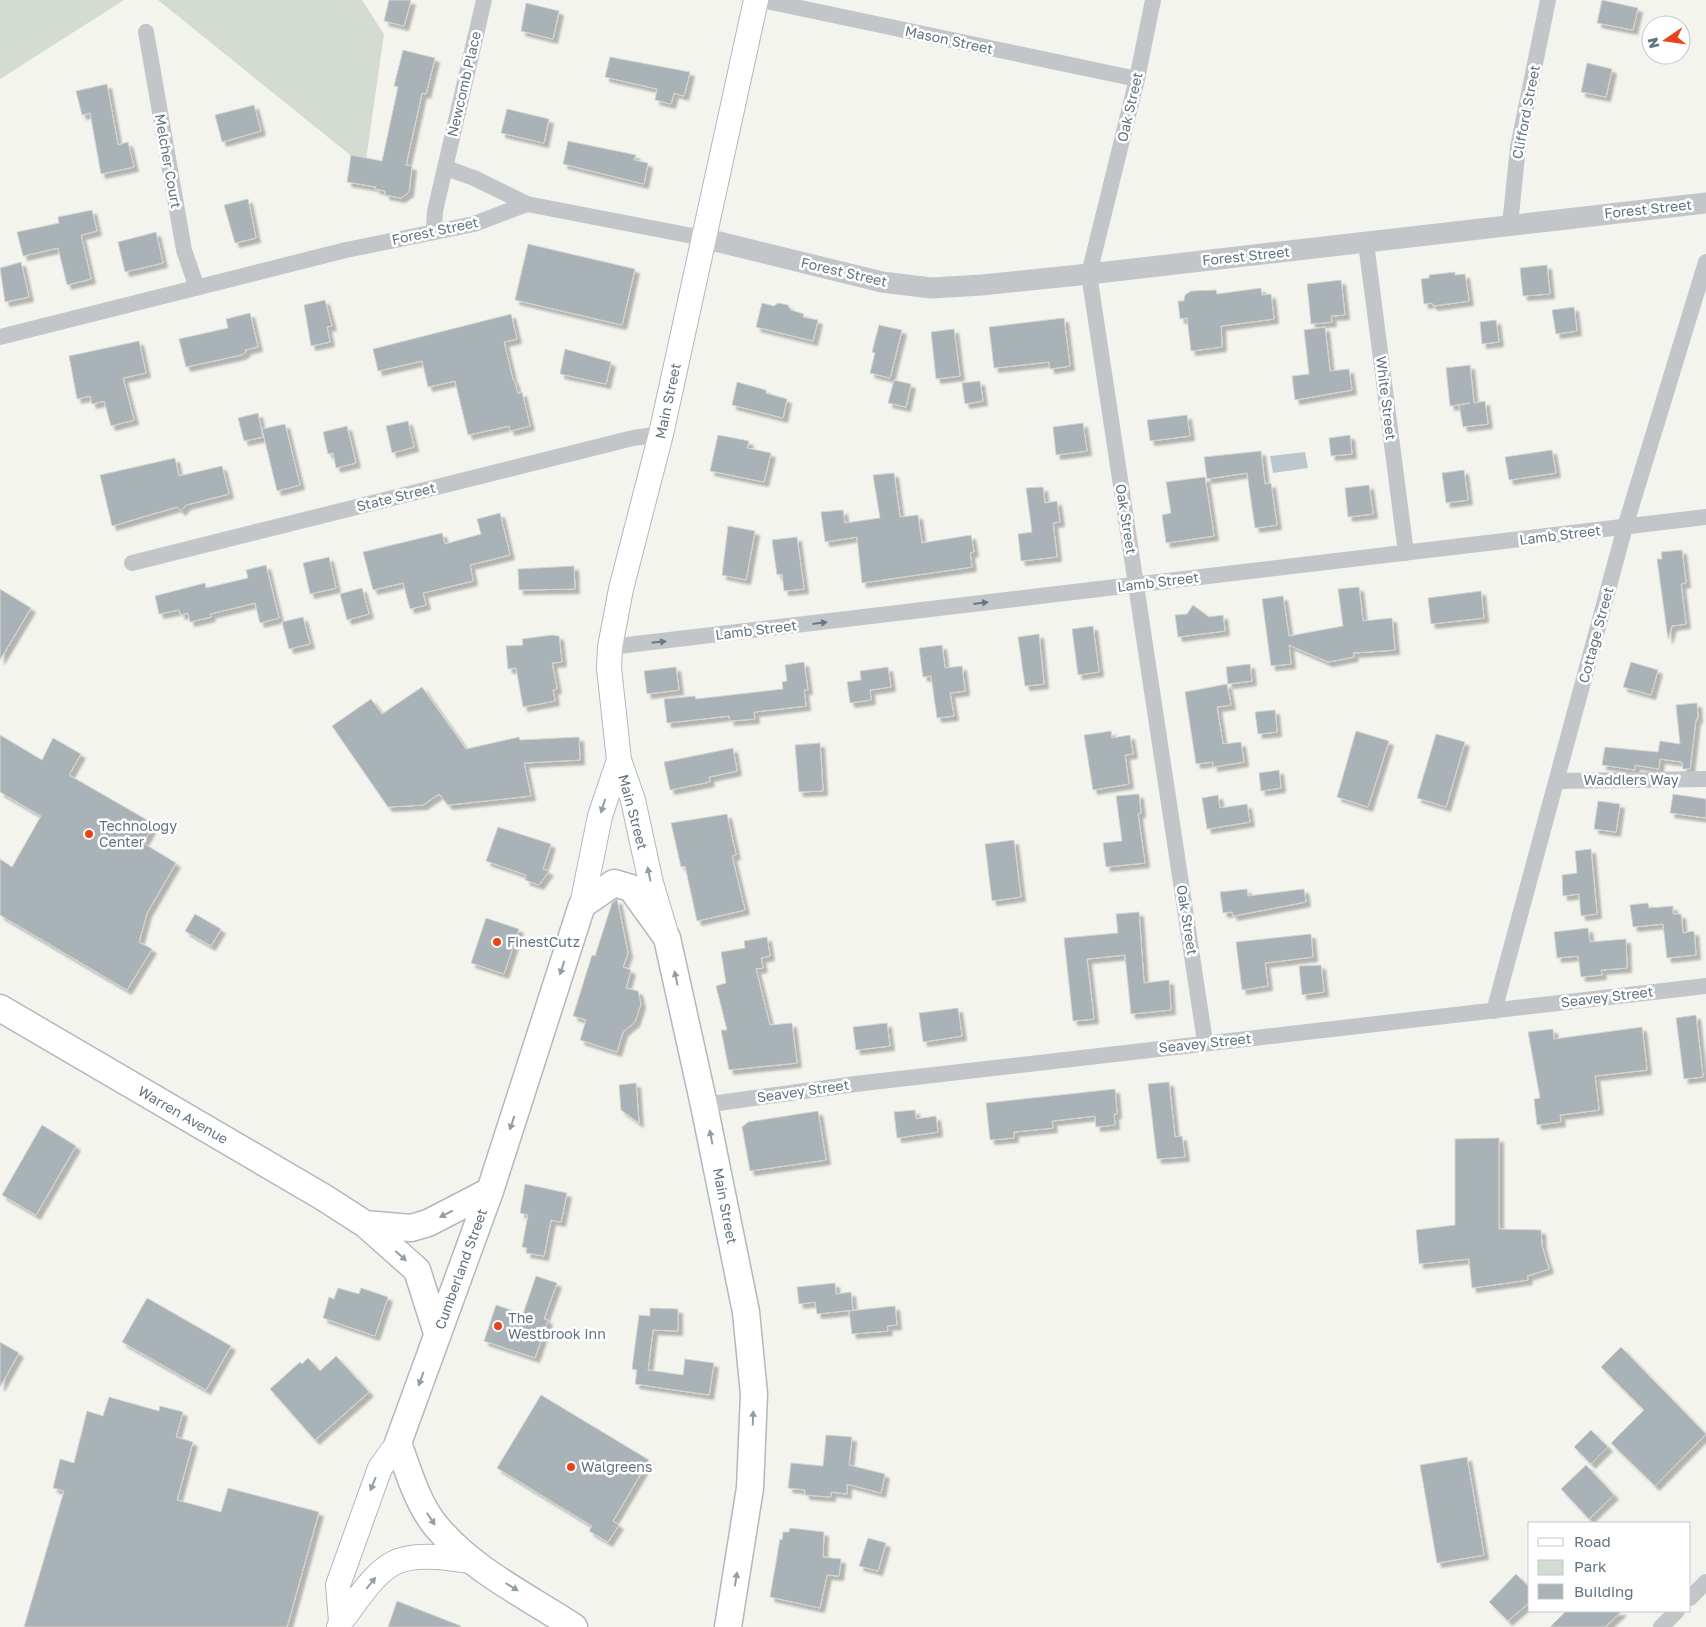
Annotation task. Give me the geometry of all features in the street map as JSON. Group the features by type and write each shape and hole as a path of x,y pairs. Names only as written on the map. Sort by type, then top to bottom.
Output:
{"main road":[{"name":"Main Street","path":"728,1627 750,1488 754,1394 746,1312 704,1105 667,938 651,884 632,800 619,760 609,668 610,647 621,589 661,434 756,0"},
{"name":"Cumberland Street","path":"340,1624 338,1585 380,1468 398,1443 490,1191 582,905 600,816 619,760"},
{"path":"582,905 614,883 631,888 667,938"},
{"name":"Warren Avenue","path":"0,1008 315,1192 365,1224 417,1270 438,1333"},
{"name":"Warren Avenue","path":"365,1224 411,1228 428,1223 490,1191"},
{"path":"398,1443 420,1502 435,1526 471,1561 574,1627"},
{"path":"340,1624 379,1574 393,1563 431,1556 471,1561"}],"street":[{"name":"Newcomb Place","path":"434,230 435,211 484,0"},
{"name":"Mason Street","path":"762,0 1137,79"},
{"name":"Oak Street","path":"1153,0 1137,79 1090,274 1205,1042"},
{"name":"Clifford Street","path":"1510,225 1518,148 1548,0"},
{"name":"Melcher Court","path":"146,32 184,250 197,288"},
{"path":"446,168 474,178 527,204"},
{"name":"Forest Street","path":"0,337 246,274 434,230 474,224 527,204 703,238 882,282 931,288 982,286 1706,203"},
{"name":"White Street","path":"1366,243 1406,552"},
{"name":"Cottage Street","path":"1494,1011 1625,527 1706,262"},
{"name":"State Street","path":"132,563 633,438 661,434"},
{"name":"Lamb Street","path":"610,647 1706,517"},
{"name":"Waddlers Way","path":"1557,781 1706,780"},
{"name":"Seavey Street","path":"704,1105 855,1084 1205,1042 1706,986"},
{"path":"1691,1597 1706,1582"},
{"path":"1662,1627 1676,1612"}],"green space":[{"path":"0,0 124,0 0,79"},
{"path":"158,0 362,0 384,34 365,167"}],"shaded area":[{"path":"1305,452 1308,468 1273,473 1270,456"}],"building":[{"path":"389,0 411,0 404,26 384,21"},
{"path":"1602,0 1638,8 1633,30 1597,23"},
{"path":"526,3 559,11 553,39 521,31"},
{"path":"403,50 435,58 426,94 422,93 406,165 412,166 409,192 401,198 385,195 385,191 375,189 376,187 347,182 351,155 382,161 398,87 394,86"},
{"path":"610,57 690,72 684,96 674,93 671,104 655,100 657,89 605,77"},
{"path":"1587,63 1612,69 1606,97 1581,92"},
{"path":"107,84 118,145 128,142 134,167 101,174 90,113 82,115 76,91"},
{"path":"254,105 261,131 222,142 215,115"},
{"path":"507,109 549,119 544,143 501,133"},
{"path":"568,141 636,155 634,160 648,163 644,184 563,164"},
{"path":"248,199 256,238 235,243 224,205"},
{"path":"92,210 97,231 81,235 91,279 67,285 58,248 23,256 17,232 59,223 58,217"},
{"path":"156,232 163,263 125,272 118,242"},
{"path":"528,244 635,269 622,325 515,300"},
{"path":"21,262 29,297 5,302 0,268"},
{"path":"1547,265 1550,294 1523,296 1520,268"},
{"path":"1455,272 1455,275 1465,274 1469,301 1433,306 1432,303 1424,304 1421,279 1429,278 1429,275"},
{"path":"1341,280 1345,315 1331,316 1332,322 1311,324 1307,284"},
{"path":"1261,288 1262,295 1271,294 1274,319 1221,326 1222,347 1191,351 1187,318 1180,319 1178,301 1184,301 1185,295 1191,291 1216,290 1217,294"},
{"path":"325,300 332,326 327,327 330,342 311,346 304,305"},
{"path":"762,303 774,306 778,303 788,305 791,310 804,314 803,317 818,320 813,341 756,327"},
{"path":"1574,307 1577,331 1556,334 1552,310"},
{"path":"250,313 258,347 245,350 246,352 241,355 186,367 179,339 228,328 226,319"},
{"path":"511,314 517,339 504,342 513,380 518,394 522,392 530,426 510,431 509,426 468,435 455,381 428,387 422,361 378,371 373,349"},
{"path":"1064,318 1070,366 1050,369 1049,362 994,368 989,327"},
{"path":"1496,320 1499,342 1482,344 1480,322"},
{"path":"879,325 902,330 890,378 870,373 875,353 872,352"},
{"path":"1325,327 1330,371 1349,369 1352,390 1295,400 1292,376 1309,374 1304,330"},
{"path":"954,329 960,376 936,379 931,332"},
{"path":"139,341 146,373 123,378 134,420 111,426 104,401 92,404 90,396 77,399 69,356"},
{"path":"565,349 611,362 606,384 560,374"},
{"path":"1470,365 1474,403 1485,401 1488,424 1463,427 1459,405 1470,403 1450,406 1446,368"},
{"path":"894,380 911,384 906,407 888,403"},
{"path":"980,381 983,401 965,404 962,383"},
{"path":"737,382 766,390 766,393 787,399 783,418 732,405"},
{"path":"258,413 263,437 244,441 238,418"},
{"path":"1187,415 1190,436 1150,441 1147,420"},
{"path":"408,421 414,447 392,453 386,426"},
{"path":"1083,423 1087,451 1056,455 1053,427"},
{"path":"285,424 300,485 277,491 262,429"},
{"path":"347,426 356,463 336,468 333,453 328,454 323,432"},
{"path":"718,435 749,441 747,448 771,453 764,482 710,471"},
{"path":"1350,435 1352,454 1331,456 1329,438"},
{"path":"1552,450 1556,473 1509,480 1505,457"},
{"path":"1261,451 1265,484 1271,483 1277,525 1255,528 1247,473 1207,479 1204,457"},
{"path":"175,458 179,476 222,466 229,494 186,505 181,511 177,507 112,526 100,475"},
{"path":"1464,470 1468,500 1446,503 1442,473"},
{"path":"894,473 900,517 918,515 922,543 971,535 974,552 970,553 972,567 862,583 857,537 825,542 821,512 843,510 845,523 880,518 873,475"},
{"path":"1205,477 1214,536 1166,543 1162,515 1171,513 1166,482"},
{"path":"1369,485 1373,514 1348,517 1345,488"},
{"path":"1043,487 1045,503 1057,501 1060,522 1053,523 1057,557 1021,561 1018,534 1032,532 1026,488"},
{"path":"500,513 510,555 470,565 473,581 423,593 426,605 410,609 403,583 373,590 363,552 442,533 445,544 481,534 477,519"},
{"path":"728,526 755,531 746,580 722,575"},
{"path":"797,537 804,589 784,591 782,574 777,575 772,540"},
{"path":"1682,550 1686,583 1681,584 1686,624 1672,626 1668,639 1657,559 1662,559 1661,552"},
{"path":"329,557 336,588 310,594 303,563"},
{"path":"266,565 279,618 260,623 255,603 210,614 211,617 190,622 188,613 181,615 179,610 159,614 155,596 205,583 206,588 248,578 246,570"},
{"path":"574,566 575,589 519,590 518,569"},
{"path":"1359,587 1363,621 1392,618 1395,650 1353,653 1354,657 1328,662 1289,645 1291,664 1271,666 1262,599 1283,596 1289,636 1343,626 1338,589"},
{"path":"362,588 369,614 347,620 340,594"},
{"path":"0,589 31,608 0,660"},
{"path":"1481,591 1484,618 1431,624 1428,598"},
{"path":"1193,605 1209,617 1223,615 1225,631 1178,637 1175,615 1187,614"},
{"path":"303,617 310,644 289,649 282,622"},
{"path":"1093,626 1099,672 1078,675 1072,629"},
{"path":"1039,634 1044,684 1025,686 1018,637"},
{"path":"552,635 559,636 562,662 552,663 557,689 553,690 555,701 523,707 516,668 508,669 506,646 523,645 522,639"},
{"path":"942,645 945,668 962,666 965,691 950,693 954,716 937,718 931,676 923,677 919,648"},
{"path":"804,662 808,690 804,690 806,706 754,712 755,719 730,721 729,716 667,723 664,699 695,696 696,699 783,689 782,682 787,681 785,665"},
{"path":"1631,662 1658,670 1651,695 1623,687"},
{"path":"1250,664 1252,681 1228,684 1226,667"},
{"path":"676,667 679,690 647,694 644,671"},
{"path":"888,667 891,687 870,690 871,700 850,703 847,682 861,680 860,671"},
{"path":"1227,684 1231,705 1217,707 1223,744 1241,742 1244,762 1213,767 1213,762 1196,764 1185,692"},
{"path":"422,687 466,749 519,737 520,740 579,737 580,760 524,763 531,796 448,805 439,794 423,805 388,807 332,726 371,699 382,714"},
{"path":"1697,703 1698,719 1696,719 1690,769 1683,769 1682,762 1660,759 1659,769 1635,765 1635,770 1602,765 1605,747 1658,752 1660,741 1680,744 1676,705"},
{"path":"1275,710 1277,732 1258,734 1255,712"},
{"path":"1111,731 1112,738 1130,735 1133,754 1125,755 1129,784 1093,790 1084,735"},
{"path":"1356,731 1389,741 1368,807 1337,797"},
{"path":"1436,734 1465,742 1446,807 1417,798"},
{"path":"0,735 42,760 53,738 81,754 69,775 154,824 143,843 176,863 147,913 139,942 152,949 127,990 0,915 0,859 12,867 41,816 0,792"},
{"path":"820,743 823,791 799,792 795,745"},
{"path":"733,748 737,771 709,777 710,782 670,790 664,762"},
{"path":"1279,770 1281,788 1261,791 1259,773"},
{"path":"1139,794 1141,813 1138,814 1145,863 1106,867 1103,843 1122,841 1116,796"},
{"path":"1673,794 1706,799 1706,818 1670,813"},
{"path":"1218,795 1220,808 1247,804 1250,822 1207,829 1202,798"},
{"path":"1598,801 1620,804 1616,832 1594,829"},
{"path":"727,814 736,855 732,856 745,910 697,921 685,866 681,867 671,823"},
{"path":"498,827 551,844 543,869 549,871 539,885 525,880 526,875 486,861"},
{"path":"1014,840 1021,897 992,901 985,844"},
{"path":"1591,849 1597,914 1581,916 1579,894 1563,896 1562,875 1577,873 1575,851"},
{"path":"1247,889 1248,896 1304,889 1306,902 1233,916 1232,912 1223,913 1220,892"},
{"path":"617,899 628,953 623,967 631,970 626,988 638,991 641,1004 635,1022 623,1032 617,1052 580,1040 586,1020 573,1016 592,955 595,956 612,903"},
{"path":"1648,903 1649,908 1673,906 1673,914 1681,914 1683,933 1694,931 1696,955 1667,958 1663,924 1633,927 1630,905"},
{"path":"1139,912 1144,983 1169,980 1171,1010 1131,1014 1125,955 1087,959 1094,1019 1073,1021 1064,938 1118,933 1116,914"},
{"path":"195,914 221,929 211,946 185,931"},
{"path":"486,918 519,929 504,974 471,963"},
{"path":"1588,928 1590,942 1626,939 1627,968 1601,970 1602,975 1581,977 1578,956 1557,958 1554,932"},
{"path":"1311,934 1313,957 1265,963 1268,986 1242,990 1236,942"},
{"path":"767,937 770,956 761,958 763,968 756,969 770,1025 792,1023 797,1063 729,1070 721,1030 727,1030 716,986 726,983 721,952 745,948 744,941"},
{"path":"1321,965 1324,992 1302,995 1299,966"},
{"path":"958,1008 962,1036 923,1042 919,1013"},
{"path":"1696,1015 1703,1077 1684,1079 1676,1018"},
{"path":"887,1023 890,1046 856,1050 853,1027"},
{"path":"1642,1027 1647,1070 1595,1076 1599,1110 1560,1115 1561,1122 1537,1125 1534,1099 1540,1098 1528,1032 1553,1029 1554,1039"},
{"path":"1169,1082 1175,1137 1182,1136 1185,1157 1157,1159 1148,1084"},
{"path":"636,1083 639,1123 621,1110 619,1085"},
{"path":"1115,1089 1117,1114 1114,1114 1115,1125 1096,1127 1095,1116 1052,1121 1053,1128 1014,1132 1014,1138 990,1140 986,1103"},
{"path":"915,1110 916,1119 936,1116 938,1132 897,1138 894,1112"},
{"path":"818,1111 826,1160 750,1171 742,1127 748,1122"},
{"path":"42,1125 76,1146 36,1215 2,1195"},
{"path":"1499,1138 1499,1229 1541,1230 1542,1246 1549,1269 1527,1276 1528,1280 1472,1288 1469,1259 1419,1264 1416,1230 1455,1225 1455,1139"},
{"path":"525,1184 567,1193 561,1222 551,1220 544,1256 526,1253 527,1248 522,1247 528,1215 520,1213"},
{"path":"536,1276 557,1283 544,1319 548,1320 535,1358 484,1341 496,1305 523,1314"},
{"path":"835,1283 836,1294 851,1292 853,1310 817,1314 815,1302 799,1304 797,1287"},
{"path":"338,1288 359,1294 361,1288 388,1297 375,1336 323,1318 329,1297 334,1299"},
{"path":"147,1298 231,1346 206,1390 122,1342"},
{"path":"895,1306 897,1325 887,1326 888,1331 852,1334 849,1311"},
{"path":"650,1308 678,1309 678,1331 653,1330 648,1370 683,1375 685,1359 714,1363 709,1395 635,1384 637,1370 632,1369 639,1315 650,1316"},
{"path":"0,1342 19,1353 0,1387"},
{"path":"1621,1347 1706,1434 1655,1486 1611,1443 1644,1410 1601,1367"},
{"path":"336,1356 369,1392 315,1440 270,1389 300,1362 302,1364 308,1358 320,1371"},
{"name":"Walgreens","path":"541,1395 649,1460 613,1521 619,1525 608,1542 589,1531 592,1526 497,1468"},
{"path":"109,1397 159,1411 160,1406 183,1412 176,1437 193,1442 177,1500 221,1512 228,1488 319,1512 287,1627 24,1627 64,1491 53,1488 60,1459 74,1463 87,1411 103,1416"},
{"path":"1591,1430 1608,1447 1591,1464 1574,1447"},
{"path":"826,1435 852,1437 849,1465 885,1474 881,1493 847,1484 847,1494 831,1492 831,1497 805,1495 805,1490 788,1488 791,1463 823,1466"},
{"path":"1467,1457 1484,1555 1437,1563 1420,1465"},
{"path":"1586,1465 1614,1495 1589,1519 1561,1489"},
{"path":"790,1528 824,1532 823,1557 841,1559 839,1576 827,1575 820,1608 770,1597 780,1539 782,1540 783,1532 789,1532"},
{"path":"868,1538 886,1543 878,1571 859,1566"},
{"path":"1516,1574 1528,1586 1528,1604 1508,1621 1489,1602"},
{"path":"397,1601 461,1626 388,1627"},
{"path":"1565,1612 1621,1612 1605,1627 1550,1627"}],"place":[{"name":"Technology Center","path":"89,834"},
{"name":"FinestCutz","path":"497,942"},
{"name":"The Westbrook Inn","path":"498,1326"},
{"name":"Walgreens","path":"571,1467"}]}
